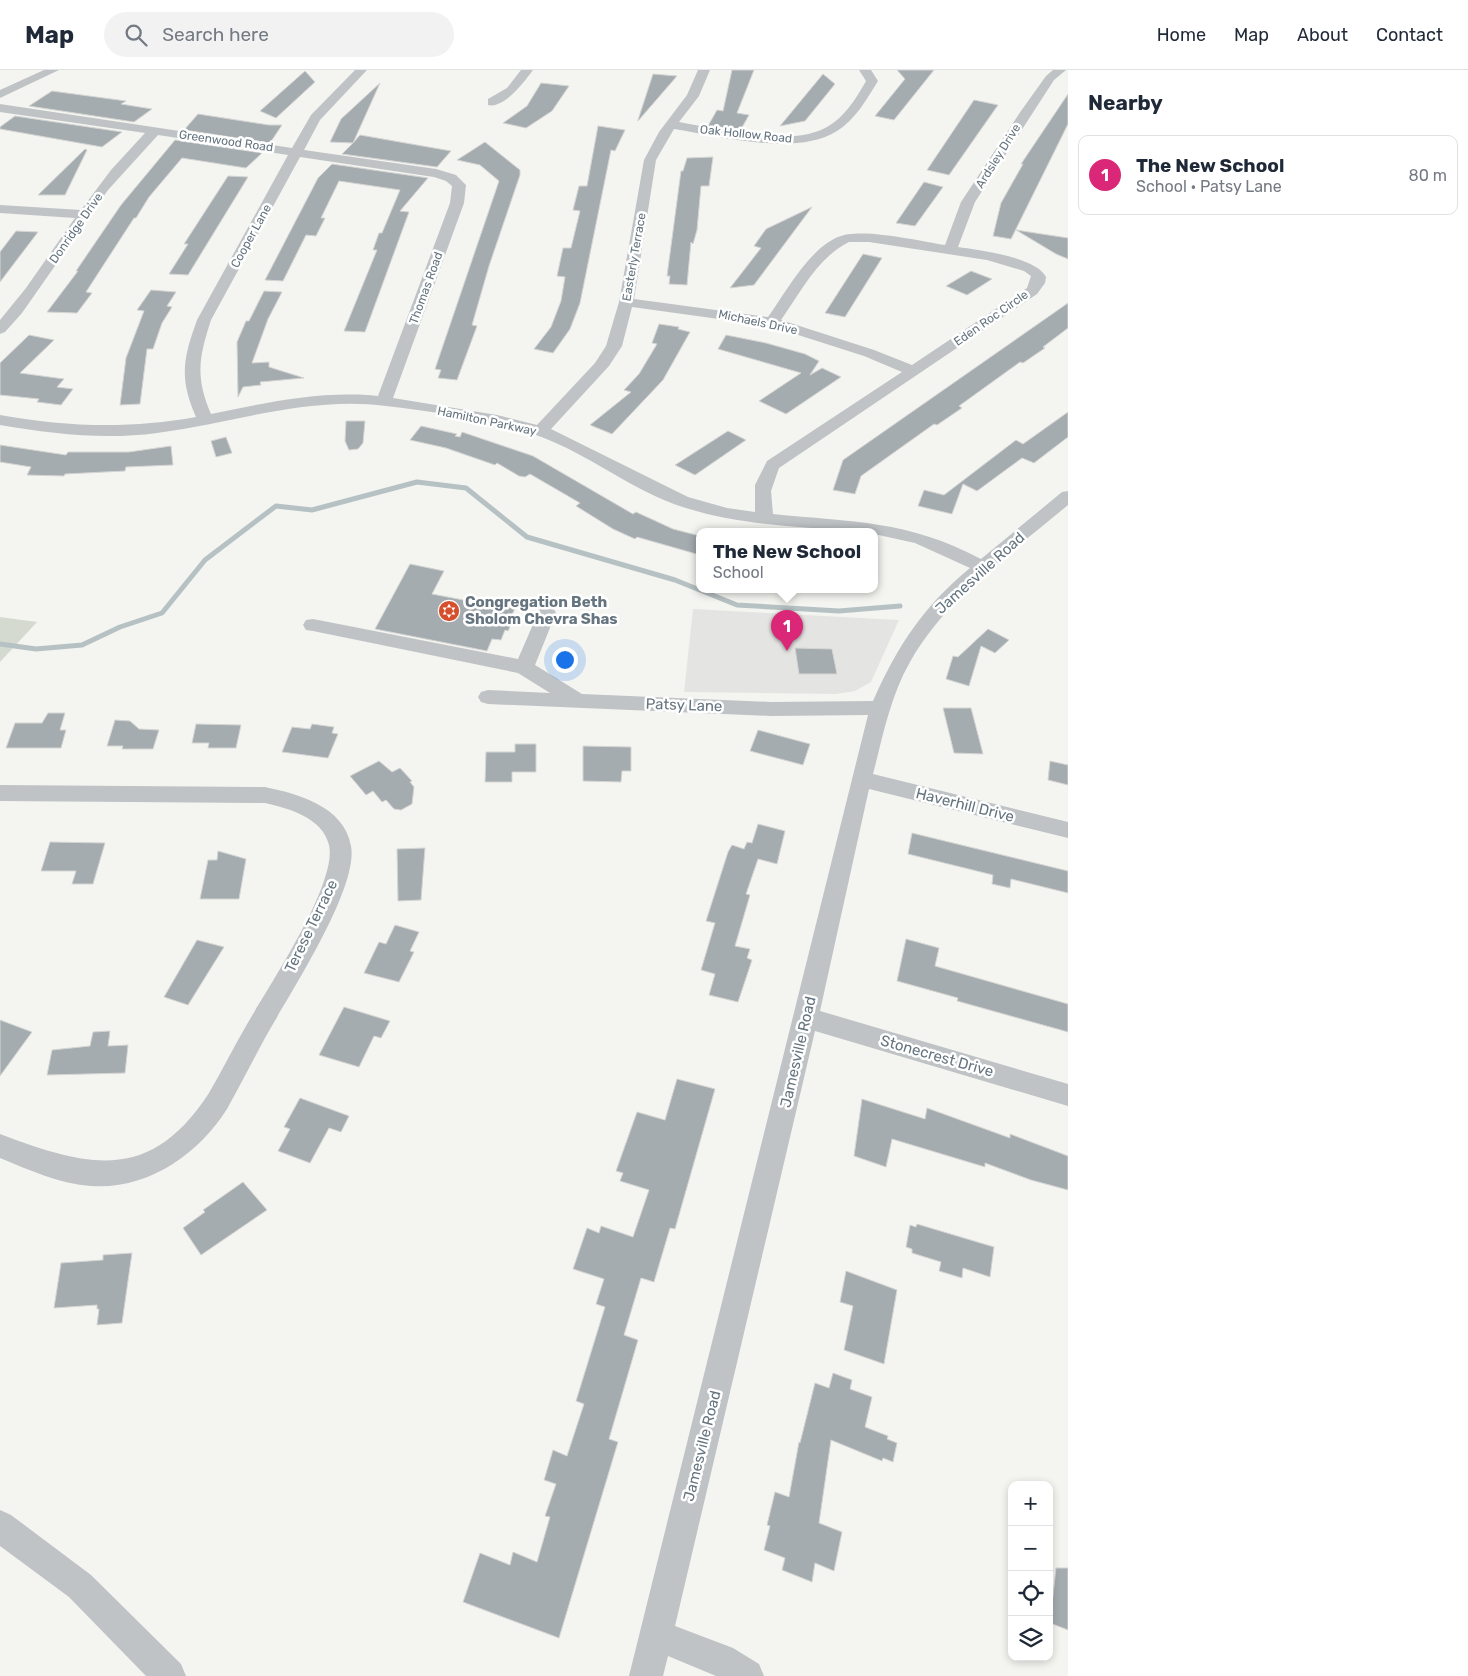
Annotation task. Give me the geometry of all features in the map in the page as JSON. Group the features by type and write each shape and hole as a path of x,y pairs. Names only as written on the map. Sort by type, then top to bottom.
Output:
{"street":[{"path":"0,94 53,70"},
{"name":"Cooper Lane","path":"205,420 192,393 190,377 194,348 204,320 315,118 361,70"},
{"path":"492,102 511,90 527,70"},
{"name":"Easterly Terrace","path":"540,431 601,366 614,346 626,302 650,160 654,149 693,96 704,70"},
{"name":"Oak Hollow Road","path":"672,125 762,137 786,139 815,137 828,132 841,123 866,92 872,81 865,70"},
{"name":"Ardsley Drive","path":"950,251 968,202 1035,99 1050,78 1060,70"},
{"name":"Greenwood Road","path":"0,108 436,173 451,178"},
{"name":"Donridge Drive","path":"0,329 35,286 84,214 125,161 155,131"},
{"name":"Thomas Road","path":"384,401 457,203 459,185 451,178"},
{"path":"0,209 84,214"},
{"name":"Eden Roc Circle","path":"765,518 761,494 765,477 773,465 1032,291 1039,282 1039,275 1035,270 1024,265 950,251 869,238 843,239 832,246 807,274 772,322"},
{"name":"Michaels Drive","path":"626,302 772,322 914,371"},
{"name":"Hamilton Parkway","path":"0,420 76,430 122,430 205,420 308,402 354,399 384,401 502,421 540,431 665,493 697,506 720,512 765,518 867,528"},
{"name":"Jamesville Road","path":"646,1676 806,1018 861,779 880,708 900,662 928,620 982,567 1068,496"},
{"name":"Hamilton Parkway","path":"878,530 914,537 952,550 982,567"},
{"path":"524,667 547,613"},
{"path":"312,625 524,667 578,701"},
{"name":"Patsy Lane","path":"488,697 771,709 880,708"},
{"name":"Haverhill Drive","path":"861,779 1068,830"},
{"name":"Terese Terrace","path":"0,793 265,795 293,801 317,814 330,827 339,842 341,852 335,880 300,952 208,1115 186,1140 144,1166 105,1175 76,1173 0,1146"},
{"name":"Stonecrest Drive","path":"806,1018 1068,1095"},
{"path":"0,1526 80,1586 169,1676"},
{"path":"656,1635 721,1660 747,1676"}],"shaded area":[{"path":"693,609 899,620 871,682 855,691 836,694 684,692"},
{"path":"0,617 37,622 0,662"}],"building":[{"path":"732,70 754,70 737,113 749,115 740,131 708,126 717,110 723,111"},
{"path":"897,70 934,70 894,120 875,116 905,79"},
{"path":"305,71 315,82 276,118 260,111"},
{"path":"653,74 677,76 638,121 638,120"},
{"path":"823,74 835,84 805,121 780,126"},
{"path":"380,83 353,143 330,142 341,119"},
{"path":"541,83 569,86 552,111 526,128 503,123 527,106"},
{"path":"52,91 126,101 121,104 152,109 134,122 29,106"},
{"path":"1068,94 1068,124 1011,239 993,236 1001,203 1023,164 1021,164"},
{"path":"974,100 998,105 949,175 927,170"},
{"path":"198,114 269,125 282,125 270,143 184,130"},
{"path":"15,116 122,132 102,147 0,129 0,127"},
{"path":"598,126 625,130 615,151 611,150 580,303 570,329 553,353 534,349 551,327 561,301 565,277 557,276 563,248 571,248 580,211 573,210 579,186 587,186"},
{"path":"360,135 451,151 437,167 342,154"},
{"path":"175,140 262,153 246,168 182,158 149,197 136,218 134,218 86,292 92,293 77,313 47,312 78,271 76,271 121,205"},
{"path":"485,142 520,170 520,175 489,266 472,325 477,326 457,380 438,378 441,370 435,369 499,181 480,165 457,160"},
{"path":"85,149 87,150 65,195 38,195"},
{"path":"713,157 709,186 701,186 697,230 693,244 691,242 687,285 669,284 670,276 667,276 681,171 683,171 687,158"},
{"path":"332,164 428,178 400,211 409,212 365,332 344,331 377,250 373,250 379,233 382,233 400,190 339,181 321,218 325,218 316,236 306,235 283,281 265,280 318,178"},
{"path":"228,176 248,177 188,275 169,274 188,244 184,244"},
{"path":"924,182 943,187 915,226 896,223"},
{"path":"812,207 754,285 730,288 761,248 754,246 766,229"},
{"path":"1016,230 1068,238 1068,259 1056,254"},
{"path":"16,231 38,232 0,282 0,252"},
{"path":"863,254 882,258 845,317 825,313"},
{"path":"971,271 992,279 967,295 946,286"},
{"path":"151,290 176,292 167,306 172,307 162,323 153,349 147,349 140,404 120,405 126,358 144,311 137,310"},
{"path":"264,291 282,292 268,319 252,363 269,362 269,367 304,378 260,382 261,385 243,387 238,397 237,342 246,321 249,321"},
{"path":"1068,303 1068,328 1043,347 1045,348 1023,363 1020,362 959,406 962,408 937,425 934,424 861,476 855,494 833,490 843,460"},
{"path":"659,324 679,327 678,329 690,332 663,380 612,434 590,425 631,392 624,390 639,374 657,344 652,343"},
{"path":"29,335 54,340 20,373 64,379 57,387 73,389 61,405 37,402 39,399 0,395 0,363"},
{"path":"726,335 766,343 805,354 819,361 810,375 822,368 841,377 786,414 759,401 801,373 718,349"},
{"path":"1068,412 1068,437 1034,463 1022,458 977,491 963,484 952,514 918,506 924,490 944,495 1016,440 1023,444"},
{"path":"346,421 365,421 363,443 358,449 349,450 345,441"},
{"path":"421,426 457,434 455,436 460,437 462,432 533,456 633,514 636,512 673,529 696,535 696,554 637,537 635,539 613,529 576,506 580,503 530,474 525,477 519,476 497,463 495,465 446,448 410,440"},
{"path":"728,431 746,440 695,475 675,465"},
{"path":"226,437 232,453 216,457 211,441"},
{"path":"0,445 66,455 68,452 129,452 171,446 173,465 126,467 125,471 65,474 64,476 27,475 31,467 0,462"},
{"name":"Congregation Beth Sholom Chevra Shas","path":"410,564 444,571 432,594 479,603 481,600 516,606 512,615 515,616 508,631 505,630 501,640 492,639 487,651 375,629"},
{"path":"988,629 1009,640 995,653 981,646 969,686 946,679 953,656 958,657"},
{"path":"795,648 832,649 837,674 799,674"},
{"path":"943,708 971,708 983,754 954,753"},
{"path":"48,713 65,713 60,730 66,730 61,748 6,748 15,723 42,723"},
{"path":"115,720 130,721 139,729 159,730 153,749 122,749 123,746 107,746"},
{"path":"196,724 241,725 236,748 208,748 209,743 192,743"},
{"path":"312,724 334,727 332,733 338,734 328,758 282,752 292,727 310,729"},
{"path":"758,730 810,744 803,765 750,751"},
{"path":"515,744 536,744 536,772 512,772 512,782 485,782 486,752 515,752"},
{"path":"583,746 631,747 631,771 622,771 621,782 583,781"},
{"path":"379,761 392,772 400,768 412,781 410,782 414,787 412,804 401,810 394,809 386,800 382,802 373,791 366,795 350,776"},
{"path":"1050,761 1068,765 1068,785 1048,780"},
{"path":"758,824 785,831 777,864 758,859 746,894 750,895 735,946 750,949 747,958 752,960 738,1002 709,995 715,974 701,970 715,923 706,921 728,852 732,845 744,849 747,842 752,843"},
{"path":"912,833 1068,871 1068,893 1011,879 1010,888 992,884 993,875 908,854"},
{"path":"50,842 105,843 93,884 72,884 76,871 41,871"},
{"path":"425,848 421,900 398,901 397,849"},
{"path":"218,851 246,859 239,899 200,899 208,860 217,860"},
{"path":"395,925 419,932 410,951 414,952 399,982 364,973 379,942 386,944"},
{"path":"906,939 939,948 935,966 1068,1004 1068,1032 957,1001 958,998 897,981"},
{"path":"197,940 224,947 188,1005 164,997"},
{"path":"344,1007 390,1021 381,1038 374,1036 359,1067 319,1055"},
{"path":"0,1020 32,1032 0,1076"},
{"path":"110,1031 108,1046 128,1045 125,1073 47,1075 52,1050 90,1046 93,1032"},
{"path":"677,1079 715,1089 675,1229 670,1228 654,1282 641,1278 624,1335 638,1340 609,1439 618,1442 559,1638 463,1602 480,1553 510,1565 513,1552 537,1562 550,1517 545,1516 556,1484 544,1480 553,1450 567,1456 584,1404 576,1401 605,1307 596,1304 604,1279 573,1269 587,1228 599,1233 601,1226 633,1237 649,1190 620,1181 623,1173 616,1171 637,1112 665,1120"},
{"path":"300,1098 349,1116 341,1132 329,1128 310,1163 278,1151 290,1129 284,1127"},
{"path":"862,1099 925,1119 927,1108 1010,1138 1010,1134 1068,1156 1068,1190 1031,1180 985,1163 985,1167 892,1139 886,1167 854,1156"},
{"path":"243,1182 267,1210 201,1255 183,1228 205,1212 203,1210"},
{"path":"917,1224 994,1247 990,1277 963,1268 962,1278 939,1271 941,1262 912,1253 912,1249 906,1247 910,1225 916,1227"},
{"path":"132,1253 122,1323 97,1325 99,1309 97,1309 97,1305 54,1308 61,1263 103,1260 103,1255"},
{"path":"846,1271 897,1290 884,1364 844,1350 853,1306 840,1302"},
{"path":"833,1373 852,1380 850,1389 872,1397 865,1427 888,1436 887,1439 897,1443 893,1462 883,1458 882,1461 831,1440 819,1523 842,1532 834,1571 815,1563 812,1582 782,1570 785,1558 764,1550 770,1526 767,1525 775,1492 789,1497 799,1442 815,1383 829,1388"},
{"path":"1056,1568 1068,1568 1068,1630 1053,1624 1053,1596"}],"waterway":[{"path":"0,644 36,649 82,645 120,627 162,613 205,560 276,506 312,510 417,482 466,488 527,537 675,580 696,588"},
{"path":"707,593 737,605 839,611 900,606"}],"place":[{"name":"Congregation Beth Sholom Chevra Shas","path":"449,611"},
{"name":"The New School","path":"787,651"}]}
